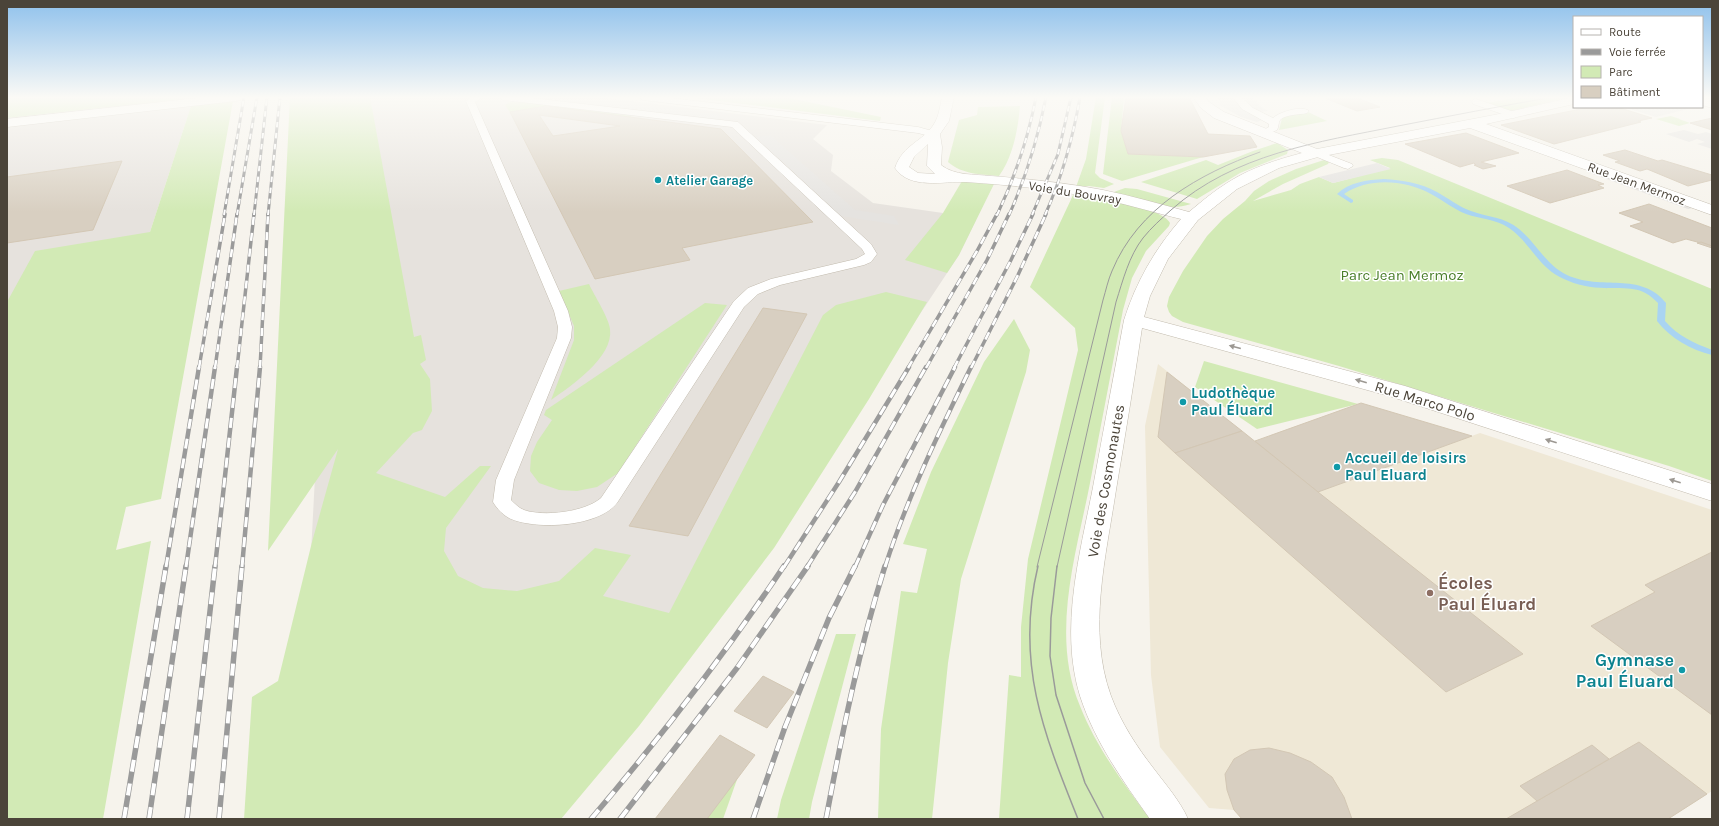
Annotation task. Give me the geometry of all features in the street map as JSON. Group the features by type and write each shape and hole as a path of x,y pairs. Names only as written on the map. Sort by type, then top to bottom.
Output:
{"street":[{"name":"Voie du Bouvray","path":"931,136 910,153 903,164 902,168 908,174 922,178 956,177 1001,181 1102,194 1192,217"},
{"name":"Voie du Bouvray","path":"933,136 935,147 934,166 940,171 956,177"},
{"path":"1280,136 1288,143 1316,153"},
{"name":"Voie des Cosmonautes","path":"1171,819 1124,756 1106,725 1094,692 1086,644 1086,615 1090,570 1134,320 1141,296 1160,258 1192,217 1232,186 1274,165 1316,153 1410,136"},
{"name":"Rue Jean Mermoz","path":"1504,136 1712,210"},
{"name":"Rue Marco Polo","path":"1134,320 1397,391 1712,493"}],"lane":[{"path":"485,136 561,311 565,327 564,338 505,480 502,502 509,509 519,515 536,518 568,518 585,514 606,504 618,489 739,304 753,291 776,282 860,262 867,259 871,254 867,247 747,136"},
{"path":"1316,153 1348,166"}],"shaded area":[{"path":"7,136 181,136 150,232 16,819 7,819"},
{"path":"333,136 816,136 813,139 833,155 831,171 873,203 943,213 976,220 959,255 791,509 606,754 297,819"},
{"path":"771,136 855,210 894,216 899,225 841,216 756,137"},
{"path":"1670,136 1712,136 1712,149 1697,144 1705,142 1697,139 1689,142"},
{"path":"1377,163 1391,169 1333,183 1319,177"},
{"path":"1594,171 1693,208 1688,209 1590,173"},
{"name":"Écoles Paul Éluard","path":"1158,364 1318,492 1480,433 1712,510 1712,791 1668,819 1242,819 1234,810 1209,808 1160,747 1151,675 1145,426"}],"green space":[{"path":"181,136 227,136 161,499 126,507 116,550 151,541 103,819 7,819 7,302 35,251 150,232"},
{"path":"288,136 377,136 414,337 421,335 426,360 420,364 430,379 432,411 422,430 413,433 376,473 445,497 480,466 491,466 446,528 444,551 458,576 483,588 517,591 559,581 595,548 631,555 603,596 669,613 823,315 836,305 886,292 927,302 869,399 774,548 639,726 561,819 244,819 252,697 278,681 312,542 338,449 268,551"},
{"path":"955,136 1015,136 1008,160 999,176 966,172 948,162"},
{"path":"1090,136 1100,136 1095,173 1100,178 1114,184 1104,188 1089,186 1076,187 1086,159"},
{"path":"1107,136 1122,136 1128,154 1203,157 1122,181 1103,174"},
{"path":"1277,143 1288,150 1287,154 1240,173 1197,199 1141,182 1206,160 1218,165"},
{"name":"Parc Jean Mermoz","path":"1382,158 1398,160 1712,289 1712,481 1669,466 1339,366 1183,322 1172,316 1169,312 1167,306 1169,297 1183,271 1207,236 1223,219 1245,201 1254,191 1269,181 1296,169 1324,160 1329,162 1328,164 1283,184 1253,201 1291,190 1300,184 1319,177 1333,183 1390,168 1370,160"},
{"path":"962,181 994,184 959,255 947,273 905,260 943,213"},
{"path":"1125,188 1137,189 1191,204 1171,207 1161,206 1111,193"},
{"path":"1074,193 1110,199 1141,207 1165,217 1170,223 1146,251 1132,278 1123,310 1073,566 1068,595 1066,623 1067,651 1071,679 1080,706 1102,751 1150,819 999,819 1009,675 1021,677 1021,627 1028,559 1078,350 1075,328 1030,287"},
{"path":"589,284 609,324 609,340 605,350 590,370 551,400 574,340 574,326 559,291"},
{"path":"705,303 727,305 618,473 597,487 577,491 559,490 539,483 530,471 531,456 537,442 552,420 544,415 546,410"},
{"path":"1014,319 1030,350 1026,372 961,579 948,663 932,819 878,819 881,729 901,591 917,593 927,549 903,544 931,472 984,362"},
{"path":"1204,361 1358,404 1257,429 1195,387"},
{"path":"836,634 856,634 812,802 809,819 777,819 781,800"},
{"path":"740,771 723,819 702,819"}],"building":[{"name":"Atelier Garage","path":"522,136 727,136 813,222 682,248 690,260 595,279"},
{"path":"1122,136 1250,136 1257,147 1203,157 1128,154"},
{"path":"1452,136 1473,136 1519,153 1481,162 1496,166 1483,169 1474,165 1476,165 1474,163 1460,167 1405,144"},
{"path":"1530,136 1587,136 1554,144"},
{"path":"1625,150 1658,161 1662,160 1712,175 1712,180 1688,186 1647,169 1640,171 1615,162 1620,161 1603,155"},
{"path":"122,161 93,230 7,243 7,177"},
{"path":"1567,170 1604,184 1598,185 1604,188 1550,203 1507,186"},
{"path":"1649,204 1712,228 1712,246 1686,239 1673,243 1630,226 1643,222 1619,213"},
{"path":"1701,242 1712,246 1712,248 1697,243"},
{"path":"763,308 807,314 688,536 629,526"},
{"name":"Ludothèque Paul Éluard","path":"1167,372 1242,431 1175,453 1158,437"},
{"name":"Accueil de loisirs Paul Eluard","path":"1361,403 1472,436 1318,492 1255,441"},
{"path":"1242,431 1523,654 1446,692 1175,453"},
{"name":"Gymnase Paul Éluard","path":"1712,552 1712,715 1591,626 1655,592 1645,585"},
{"path":"763,676 794,692 767,728 734,711"},
{"path":"720,735 755,755 707,819 655,819"},
{"path":"1639,742 1707,794 1668,819 1506,819"},
{"path":"1592,745 1609,759 1537,801 1520,786"},
{"path":"1269,748 1290,753 1311,762 1332,777 1344,797 1352,819 1242,819 1234,810 1227,790 1225,774 1234,759 1250,750"}],"waterway":[{"path":"1351,201 1340,194 1350,188 1372,181 1408,184 1430,191 1467,212 1501,221 1511,226 1551,268 1566,278 1595,285 1631,286 1647,290 1662,303 1661,321 1666,327 1684,341 1712,353"}],"tram line":[{"path":"1057,567 1116,302 1127,268 1138,245 1149,231 1171,210 1196,191 1222,176 1249,163 1278,153 1351,136"},
{"path":"1037,567 1103,300 1111,274 1123,249 1154,211 1173,196 1215,171 1260,152"},
{"path":"1038,566 1032,601 1030,634 1031,665 1036,696 1044,726 1065,787 1078,819"},
{"path":"1057,566 1051,618 1050,656 1056,695 1085,783 1104,819"}],"railway":[{"path":"224,215 237,136"},
{"path":"237,215 250,136"},
{"path":"254,215 263,136"},
{"path":"268,215 276,136"},
{"path":"997,215 1010,186 1027,136"},
{"path":"1009,215 1021,186 1037,136"},
{"path":"1032,215 1058,154 1062,136"},
{"path":"1045,215 1057,186 1072,136"},
{"path":"199,368 225,214"},
{"path":"215,368 237,214"},
{"path":"237,368 254,214"},
{"path":"260,368 268,214"},
{"path":"908,368 997,214"},
{"path":"926,368 987,260 1009,214"},
{"path":"954,368 1011,260 1033,214"},
{"path":"971,368 1018,275 1046,214"},
{"path":"166,567 199,367"},
{"path":"186,567 215,367"},
{"path":"215,567 237,367"},
{"path":"242,567 260,367"},
{"path":"784,567 839,482 909,367"},
{"path":"807,567 855,492 926,367"},
{"path":"855,567 883,505 955,367"},
{"path":"885,567 913,491 971,367"},
{"path":"124,819 166,566"},
{"path":"149,819 186,566"},
{"path":"187,819 215,566"},
{"path":"219,819 242,566"},
{"path":"591,819 642,758 691,695 739,631 784,566"},
{"path":"620,819 737,668 808,566"},
{"path":"753,819 785,727 829,618 855,566"},
{"path":"826,819 859,660 885,566"}],"place":[{"name":"Atelier Garage","path":"658,180"},
{"name":"Ludothèque Paul Éluard","path":"1183,402"},
{"name":"Accueil de loisirs Paul Eluard","path":"1337,467"},
{"name":"Écoles Paul Éluard","path":"1430,593"},
{"name":"Gymnase Paul Éluard","path":"1682,670"}]}
